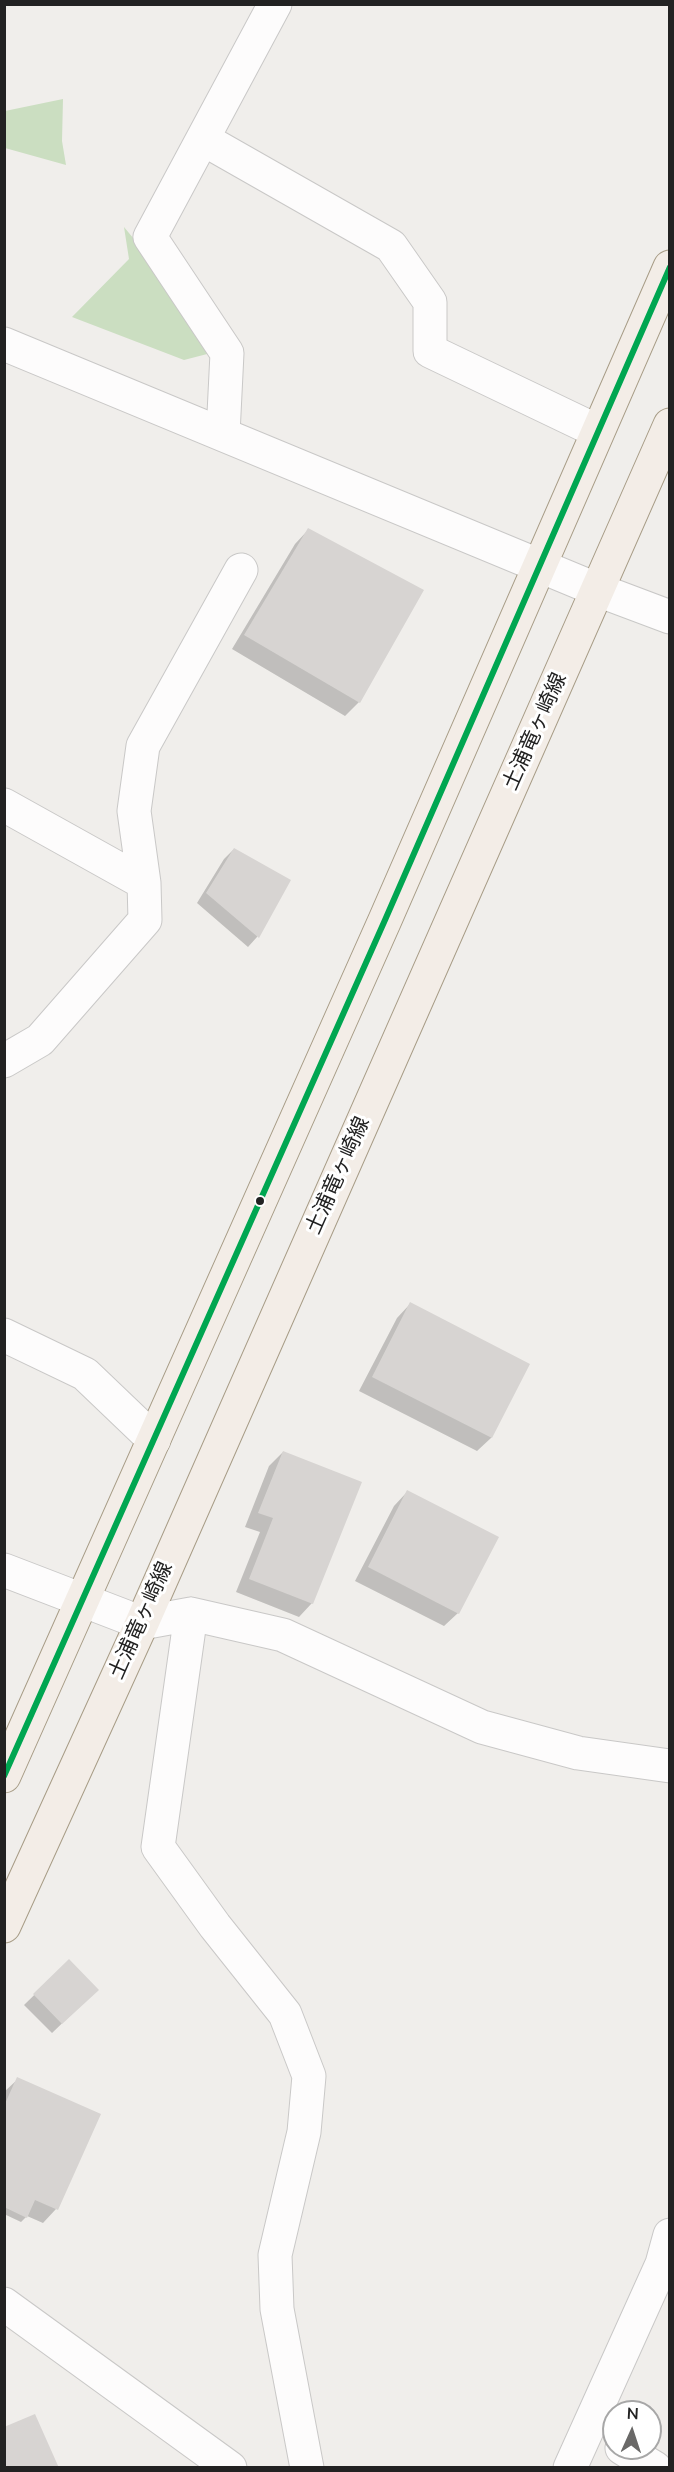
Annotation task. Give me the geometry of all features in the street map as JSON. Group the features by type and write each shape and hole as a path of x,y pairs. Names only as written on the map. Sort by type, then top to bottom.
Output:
{"main road":[{"path":"4,1776 542,564 669,267"},
{"name":"土浦竜ヶ崎線","path":"4,1926 141,1623 669,425"}],"street":[{"path":"223,434 227,353 150,237 275,4"},
{"path":"203,139 391,246 430,302 430,351 597,431"},
{"path":"4,344 542,564 598,590 669,617"},
{"path":"4,1061 40,1040 145,920 144,883 134,811 143,746 241,570"},
{"path":"4,805 144,883"},
{"path":"4,1335 85,1374 154,1440"},
{"path":"4,1570 141,1623 191,1614 283,1635 482,1726 578,1754 669,1766"},
{"path":"191,1614 158,1847 215,1926 285,2013 309,2076 304,2132 275,2255 276,2309 307,2468"},
{"path":"570,2468 601,2436 662,2264 669,2235"},
{"path":"4,2304 231,2468"},
{"path":"642,2460 655,2468"}],"green space":[{"path":"63,99 62,141 66,165 5,148 5,111"},
{"path":"124,227 143,250 211,353 184,360 72,317 129,259"}],"building":[{"path":"308,528 424,590 360,703 244,635"},
{"path":"234,848 291,880 259,938 206,893"},
{"path":"410,1302 530,1364 492,1438 372,1377"},
{"path":"283,1451 362,1482 313,1604 249,1579 273,1518 258,1513"},
{"path":"407,1490 499,1537 459,1614 368,1567"},
{"path":"69,1959 99,1990 62,2024 33,1994"},
{"path":"17,2077 101,2114 58,2210 35,2200 27,2218 4,2207 4,2106"},
{"path":"35,2414 59,2468 4,2468 4,2427"}],"transit line":[{"path":"4,1776 385,920 670,267"}]}
